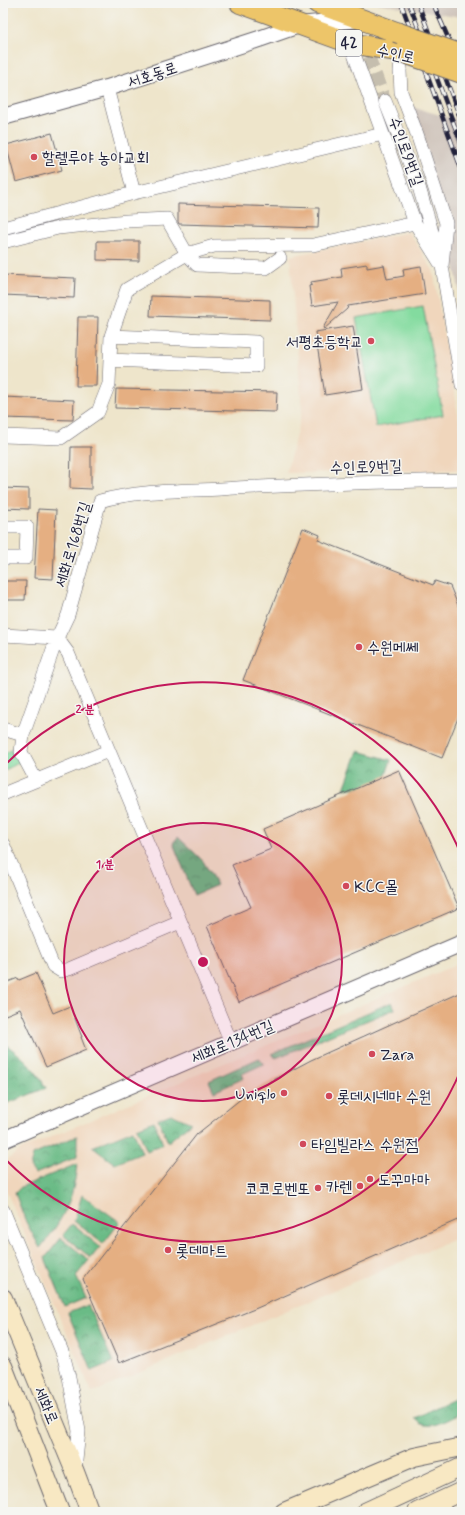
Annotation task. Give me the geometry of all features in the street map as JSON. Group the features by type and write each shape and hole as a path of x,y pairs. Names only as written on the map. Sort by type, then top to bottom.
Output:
{"main road":[{"name":"수인로","path":"240,3 350,43 402,52 462,72"},
{"name":"수인로","path":"317,3 462,55"},
{"name":"세화로","path":"3,1298 90,1512"},
{"name":"세화로","path":"3,1366 60,1512"},
{"path":"284,1512 462,1436"},
{"path":"414,1457 462,1447"},
{"path":"365,1512 462,1467"},
{"path":"417,1512 462,1491"},
{"path":"444,1512 462,1504"}],"street":[{"name":"서호동로","path":"3,117 107,88 299,25 362,19"},
{"name":"수인로9번길","path":"350,43 415,223 442,266"},
{"name":"수인로9번길","path":"402,52 400,71 401,92 417,134 446,223 442,266 462,385"},
{"path":"107,88 134,193"},
{"path":"385,101 419,187 442,266"},
{"path":"3,228 134,193 383,134"},
{"path":"3,242 58,228 127,221 166,219 187,254 197,265 266,268 280,258"},
{"path":"3,436 61,438 98,412 109,384 111,336 127,289 187,254 214,246 313,245 415,223"},
{"path":"110,360 256,366 256,342 111,336"},
{"name":"수인로9번길","path":"272,486 462,480"},
{"name":"세화로168번길","path":"57,638 68,615 100,501 138,494 272,486"},
{"path":"3,527 27,527 26,558 3,558"},
{"path":"3,635 57,638"},
{"path":"36,780 21,752 23,735 57,638"},
{"path":"57,638 68,653 231,1042"},
{"path":"3,729 23,735"},
{"path":"3,794 108,751"},
{"path":"3,844 53,966 61,971 180,922"},
{"name":"세화로134번길","path":"4,1140 462,943"},
{"path":"3,1210 63,1354 79,1431 75,1472"}],"shaded area":[{"path":"376,3 462,3 462,17"},
{"path":"408,106 462,121 462,304 444,214"},
{"name":"서평초등학교","path":"409,232 433,270 462,439 462,470 286,473 302,412 290,256"},
{"path":"462,962 462,1236 92,1393 6,1190 3,1179 3,1170 7,1160 20,1150"}],"green space":[{"path":"423,306 443,415 376,427 356,318"},
{"path":"14,748 22,761 3,771 3,754"},
{"path":"358,751 391,760 383,784 344,789"},
{"path":"178,837 203,861 217,885 194,895 173,843"},
{"path":"392,1002 395,1009 276,1058 271,1054"},
{"path":"3,1043 28,1062 46,1088 3,1105"},
{"path":"259,1058 264,1064 242,1074 244,1078 214,1092 209,1081"},
{"path":"171,1114 191,1123 168,1142 158,1119"},
{"path":"154,1121 163,1144 147,1151 137,1128"},
{"path":"133,1130 142,1153 115,1164 92,1147"},
{"path":"77,1136 77,1157 35,1174 30,1167 33,1155"},
{"path":"77,1164 73,1189 66,1209 55,1229 40,1248 26,1222 15,1193 21,1187"},
{"path":"82,1195 120,1222 103,1244 74,1221"},
{"path":"72,1224 100,1247 91,1258 63,1235"},
{"path":"61,1238 89,1260 76,1276 86,1298 65,1307 45,1258"},
{"path":"88,1305 113,1362 92,1371 68,1313"},
{"path":"462,1395 462,1412 443,1422 425,1425 419,1423 414,1418"}],"building":[{"name":"할렐루야 농아교회","path":"52,133 62,170 16,182 6,145"},
{"path":"178,204 319,208 318,228 179,224"},
{"path":"97,241 139,241 139,261 97,260"},
{"path":"367,264 367,268 384,265 387,279 404,276 403,269 421,266 425,294 348,306 347,309 324,329 323,328 338,302 312,306 309,286 312,285 311,282 342,277 341,268"},
{"path":"3,275 75,278 74,298 3,295"},
{"path":"151,296 270,300 270,320 150,316"},
{"path":"78,317 98,317 96,386 76,386"},
{"path":"353,326 363,389 325,395 315,332"},
{"path":"116,389 277,392 276,412 115,408"},
{"path":"3,397 74,400 73,420 3,418"},
{"path":"71,447 91,447 91,489 70,488"},
{"path":"3,488 29,489 29,509 3,508"},
{"path":"38,509 56,510 53,579 34,578"},
{"name":"수원메쎄","path":"303,528 320,535 318,540 433,585 435,581 450,586 462,615 462,708 442,758 243,680"},
{"path":"3,581 26,581 25,600 3,600"},
{"name":"KCC몰","path":"399,770 459,908 239,1002 207,926 251,907 232,865 271,849 263,829"},
{"path":"36,973 53,1013 70,1006 86,1050 46,1067 20,1009 3,1016 3,984 18,978 19,980"},
{"name":"타임빌라스 수원점","path":"462,992 462,1218 257,1308 119,1363 83,1279 197,1134 247,1094 311,1060"}],"tunnel":[{"path":"349,3 385,101"}],"railway":[{"path":"401,3 462,171"},
{"path":"409,3 462,146"},
{"path":"418,3 462,123"},
{"path":"433,3 462,70"}],"place":[{"name":"할렐루야 농아교회","path":"34,157"},
{"name":"서평초등학교","path":"371,341"},
{"name":"수원메쎄","path":"359,647"},
{"name":"KCC몰","path":"346,886"},
{"name":"Zara","path":"372,1054"},
{"name":"Uniqlo","path":"284,1093"},
{"name":"롯데시네마 수원","path":"329,1096"},
{"name":"타임빌라스 수원점","path":"303,1144"},
{"name":"도꾸마마","path":"370,1179"},
{"name":"카렌","path":"360,1186"},
{"name":"코코로벤또","path":"318,1188"},
{"name":"롯데마트","path":"168,1250"}]}
